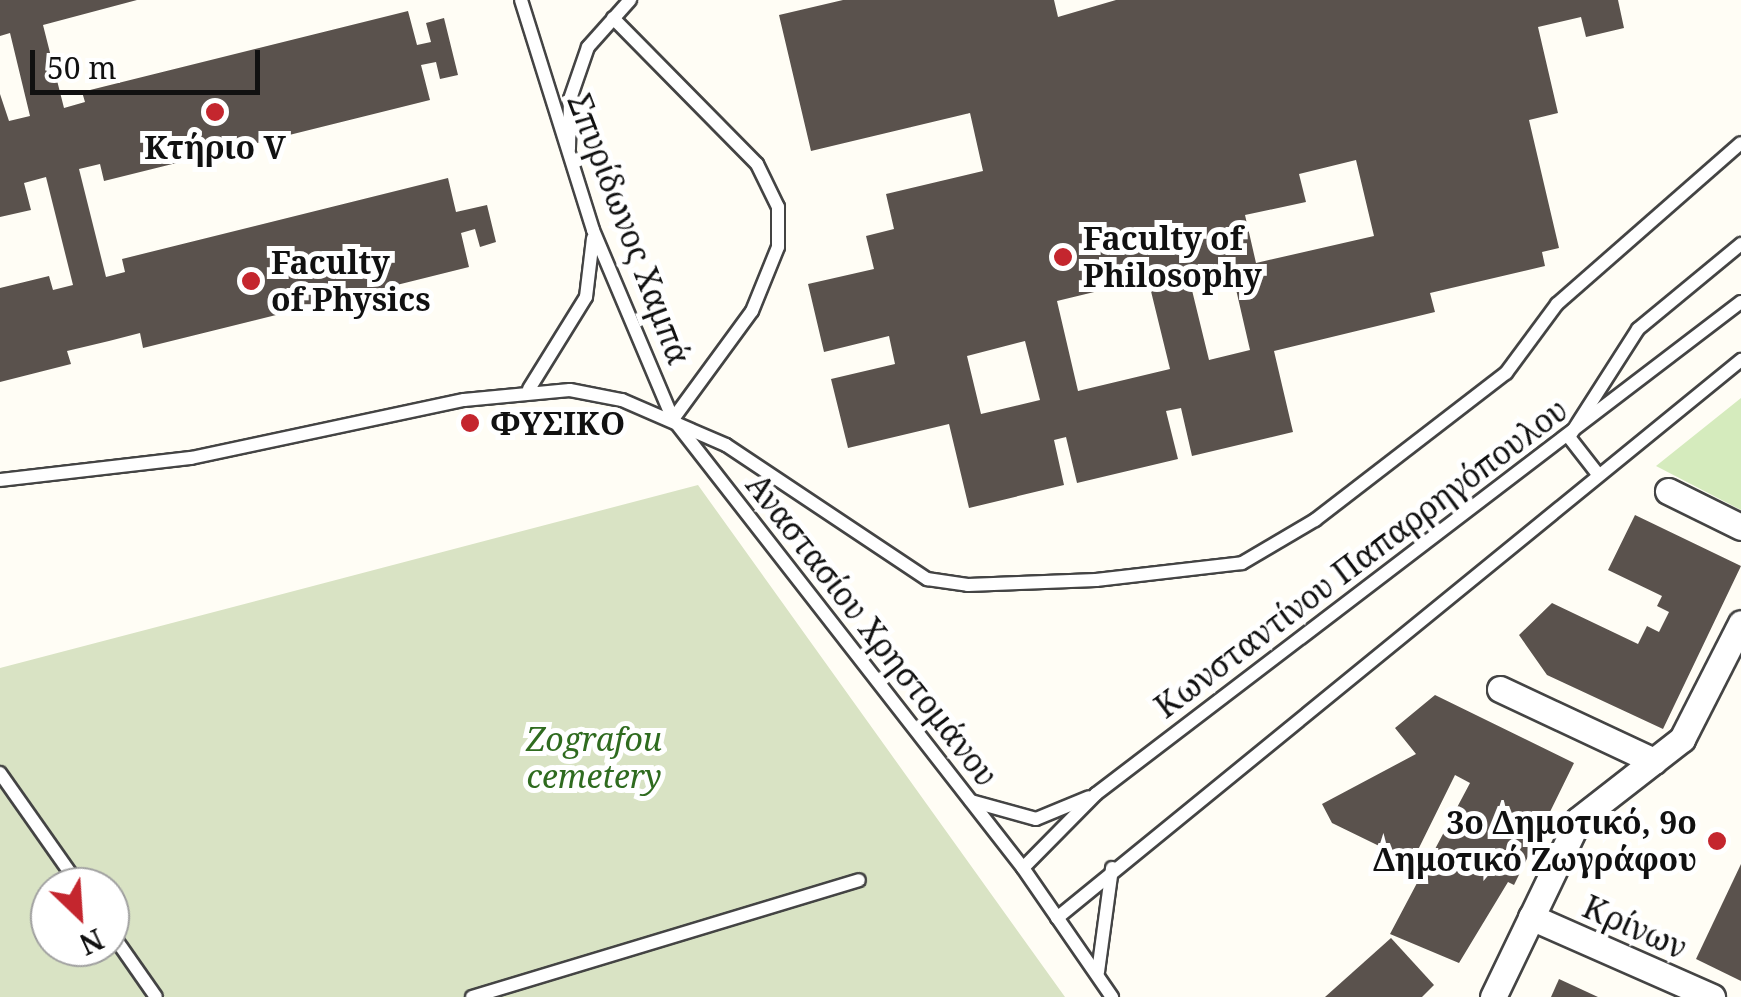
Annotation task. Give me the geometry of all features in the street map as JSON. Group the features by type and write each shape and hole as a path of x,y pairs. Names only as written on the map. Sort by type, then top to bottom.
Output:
{"street":[{"path":"1668,490 1741,527"},
{"path":"1493,997 1578,820 1682,738 1741,624"},
{"path":"1500,689 1654,761"},
{"name":"Κρίνων","path":"1531,918 1712,997"}],"lane":[{"name":"Σπυρίδωνος Χαμπά","path":"521,0 593,230 673,418"},
{"path":"569,161 570,99 588,47 630,0"},
{"path":"612,18 756,164 778,207 778,247 752,312 673,418"},
{"path":"0,480 191,458 529,389 596,394 673,418 726,445 927,579 968,585 1096,580 1242,563 1315,520 1506,373 1557,304 1741,143"},
{"path":"529,389 586,297 593,230"},
{"path":"1597,473 1568,437 1638,329 1741,244"},
{"name":"Κωνσταντίνου Παπαρρηγόπουλου","path":"1023,868 1096,794 1741,302"},
{"path":"1057,918 1112,868 1741,360"},
{"name":"Αναστασίου Χρηστομάνου","path":"673,418 1023,868 1112,997"},
{"path":"0,773 66,867"},
{"path":"971,801 1036,819 1096,794"},
{"path":"1098,972 1112,868"},
{"path":"472,997 859,880"},
{"path":"130,959 156,997"}],"green space":[{"path":"1741,398 1741,510 1656,466"},
{"name":"Zografou cemetery","path":"698,485 1065,997 0,997 0,668"}],"building":[{"path":"0,0 137,0 43,25 64,108 85,102 82,92 408,11 417,45 431,42 426,23 444,18 458,75 440,79 436,62 421,65 430,100 104,181 100,164 79,169 106,277 125,272 122,259 448,178 456,212 487,205 496,242 480,247 475,229 461,233 469,267 143,348 140,333 67,351 71,364 0,382 0,288 49,276 53,290 73,285 46,177 24,183 31,210 0,217 0,94 9,121 30,116 10,33 0,36"},
{"name":"Faculty of Philosophy","path":"843,0 1054,0 1058,17 1116,0 1618,0 1624,28 1586,37 1581,17 1538,27 1558,113 1529,120 1559,248 1542,252 1545,266 1430,293 1435,312 1274,351 1293,432 1192,456 1181,408 1166,411 1178,459 1077,483 1066,437 1054,440 1064,485 969,508 949,424 848,448 831,379 895,364 889,336 824,352 808,284 874,269 866,236 894,229 886,194 983,171 970,113 811,151 779,15","holes":["1356,160 1374,236 1256,263 1245,215 1306,202 1299,174","1232,272 1250,350 1209,360 1190,282","1148,279 1170,369 1078,391 1057,301","1025,341 1040,400 981,414 967,356"]},
{"path":"1635,515 1741,566 1663,729 1547,675 1519,635 1552,603 1638,644 1647,626 1659,632 1669,612 1657,606 1662,596 1608,570"},
{"path":"1435,695 1574,763 1514,885 1508,882 1459,963 1390,934 1470,783 1455,775 1412,862 1332,823 1322,804 1416,754 1395,728"},
{"path":"1741,864 1741,981 1696,959"},
{"path":"1391,938 1434,985 1422,997 1325,997"},
{"path":"1559,979 1598,997 1551,997"}],"place":[{"name":"Κτήριο V","path":"215,112"},
{"name":"Faculty of Philosophy","path":"1063,257"},
{"name":"Faculty of Physics","path":"251,281"},
{"name":"ΦΥΣΙΚΟ","path":"470,423"},
{"name":"3ο Δημοτικό, 9ο Δημοτικό Ζωγράφου","path":"1717,841"}]}
